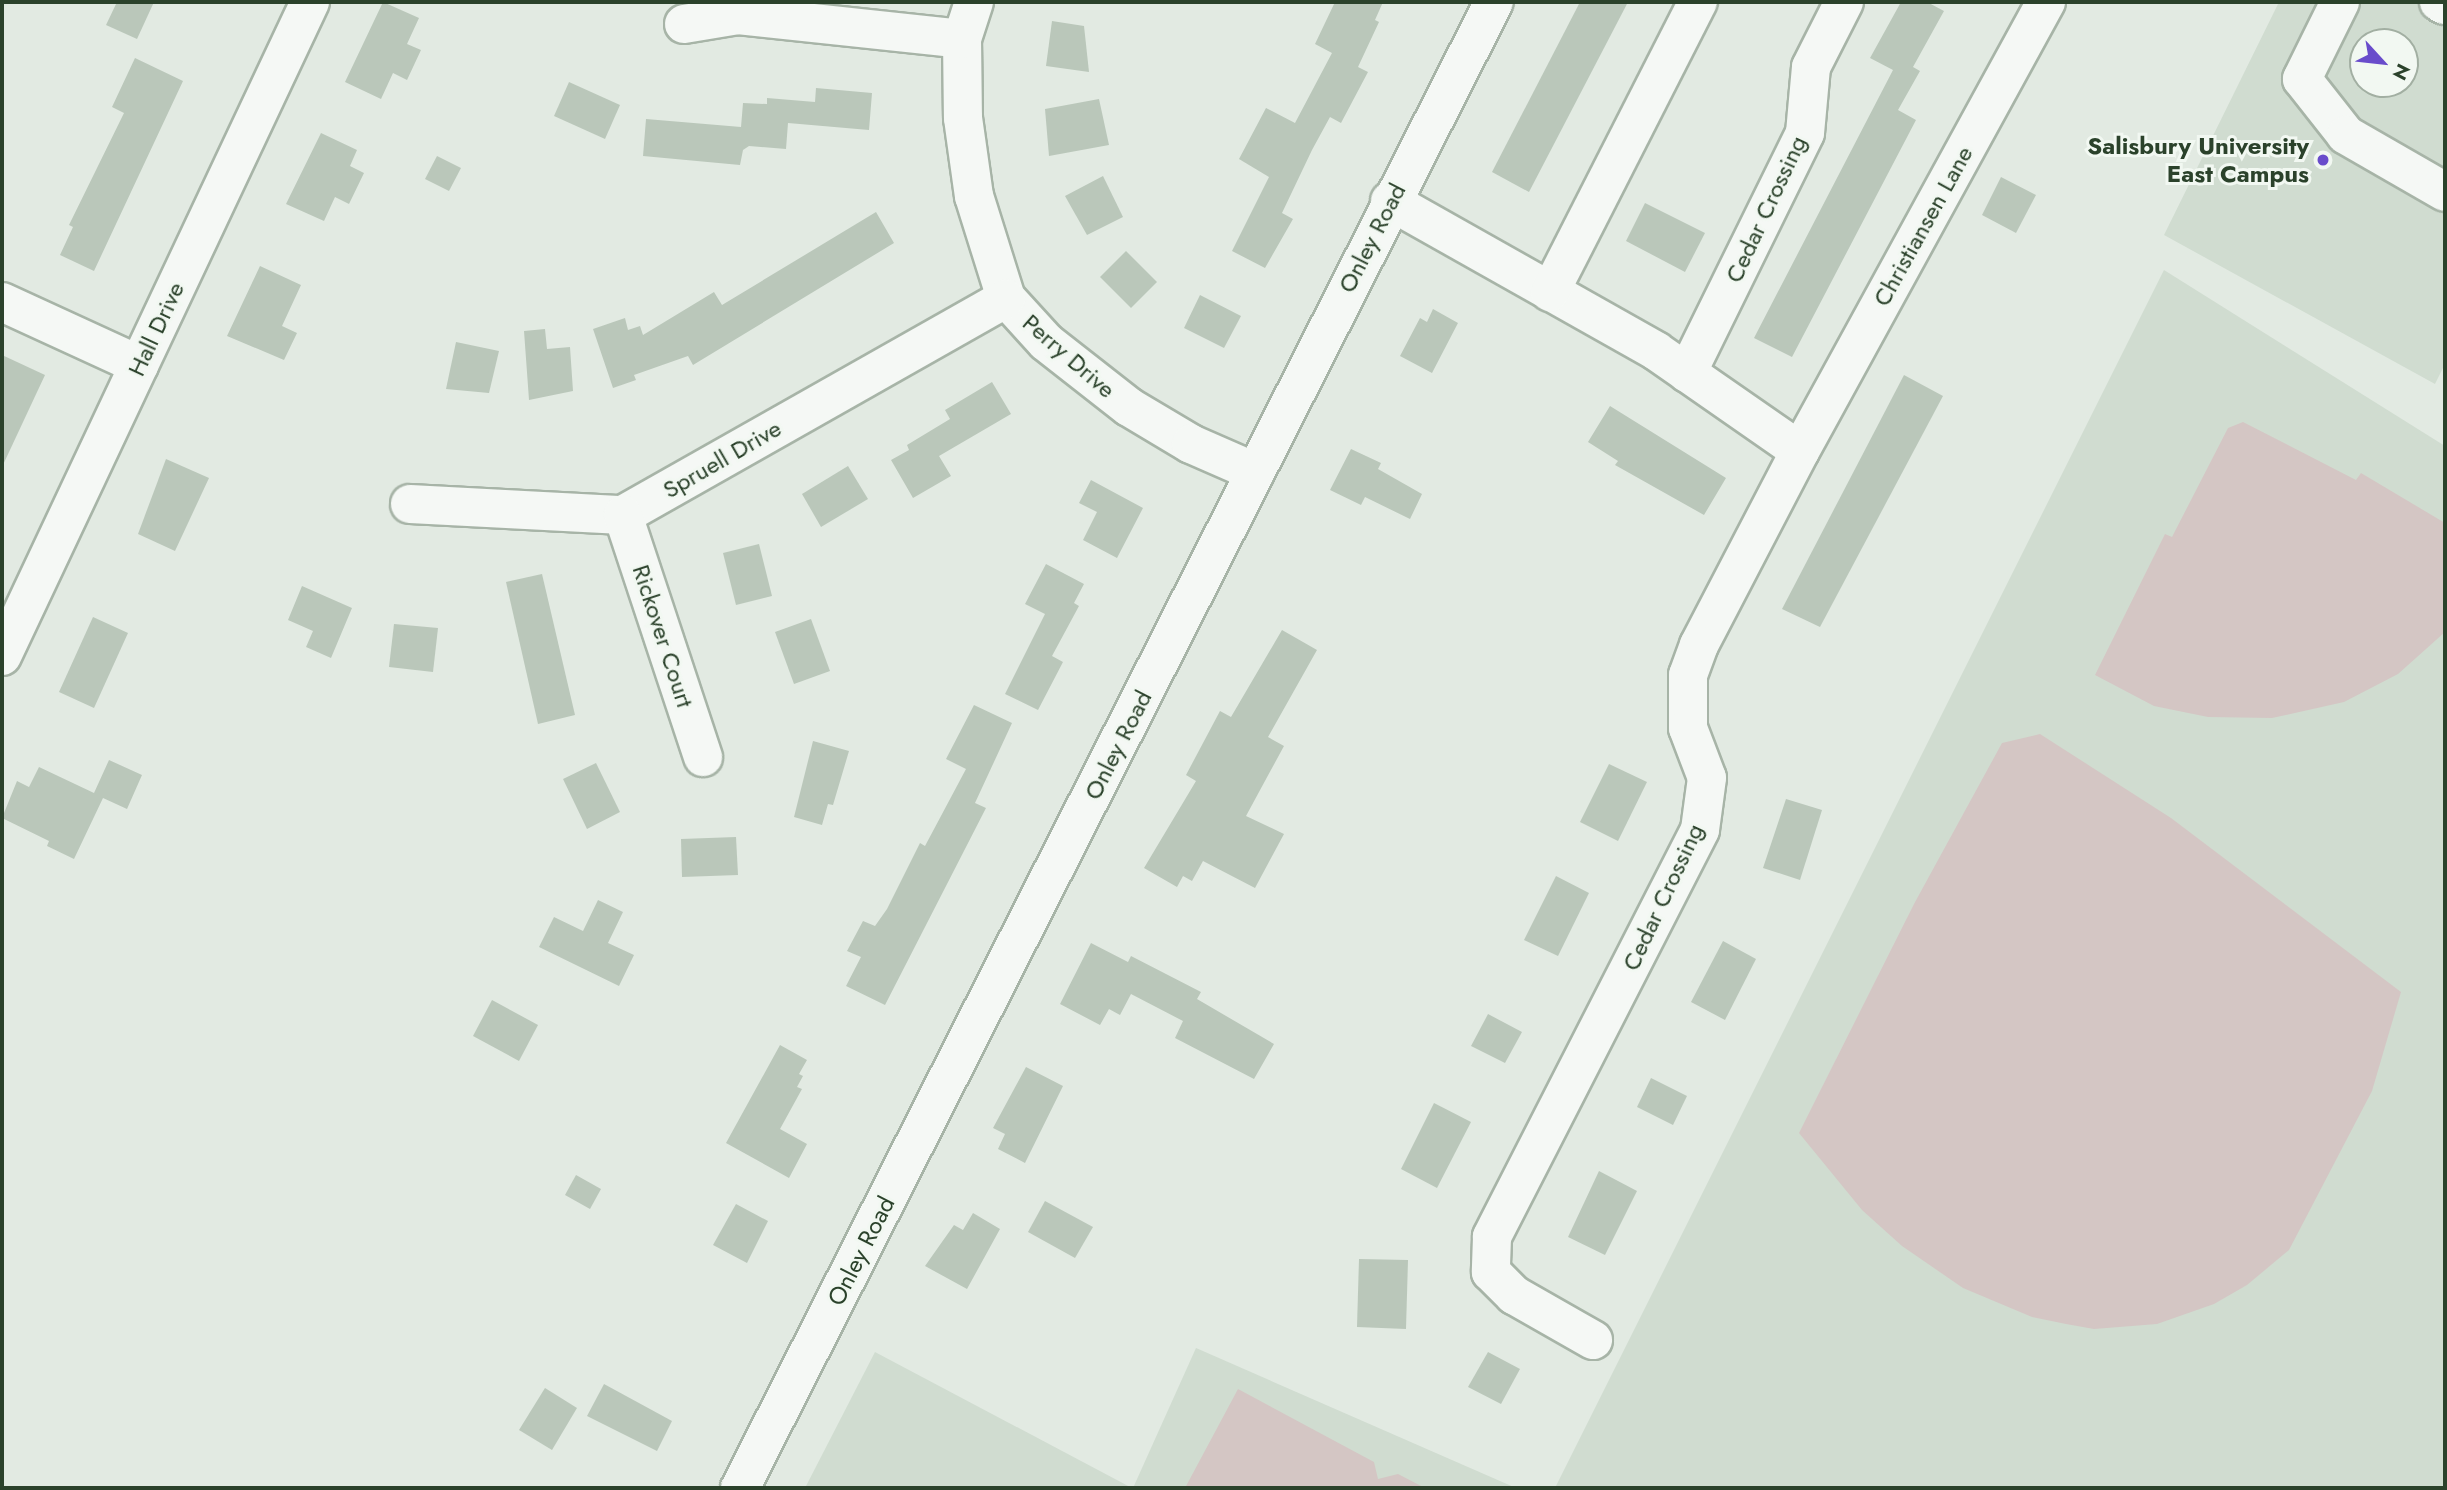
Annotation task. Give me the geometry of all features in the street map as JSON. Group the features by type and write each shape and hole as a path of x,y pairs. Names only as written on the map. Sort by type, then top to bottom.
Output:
{"street":[{"name":"Hall Drive","path":"2,656 310,2"},
{"name":"Perry Drive","path":"974,2 962,39 963,118 974,196 1006,298 1046,342 1129,407 1191,444 1255,472"},
{"name":"Onley Road","path":"740,1488 1390,201 1494,2"},
{"path":"1550,292 1698,2"},
{"name":"Cedar Crossing","path":"1687,373 1805,133 1811,67 1844,2"},
{"name":"Christiansen Lane","path":"1800,451 2046,2"},
{"path":"2340,2 2302,79 2346,135 2445,192"},
{"path":"2439,2 2445,5"},
{"path":"684,24 738,15 962,39"},
{"path":"1390,201 1687,373 1800,451"},
{"name":"Spruell Drive","path":"623,515 1006,298"},
{"path":"2,302 139,365"},
{"name":"Cedar Crossing","path":"1593,1340 1514,1295 1491,1272 1493,1237 1700,830 1707,778 1688,728 1688,676 1699,645 1800,451"},
{"path":"410,504 623,515"},
{"name":"Rickover Court","path":"623,515 703,757"}],"shaded area":[{"name":"Salisbury University East Campus","path":"2279,2 2445,2 2445,364 2435,384 2164,235"},
{"path":"2164,270 2445,446 2445,1488 1555,1488"},
{"path":"2243,422 2356,480 2361,473 2445,523 2445,632 2398,674 2344,702 2272,718 2208,717 2154,706 2095,675 2165,534 2172,537 2228,428"},
{"path":"2040,734 2171,818 2401,992 2372,1091 2289,1250 2247,1285 2214,1304 2157,1324 2094,1329 2066,1324 2032,1317 1963,1288 1902,1246 1862,1210 1799,1133 1914,904 2002,743"},
{"path":"1196,1348 1516,1488 1133,1488"},
{"path":"875,1352 1132,1488 805,1488"},
{"path":"1238,1389 1374,1462 1378,1479 1398,1474 1425,1488 1185,1488"}],"building":[{"path":"117,2 154,2 137,39 106,25"},
{"path":"383,2 419,18 407,44 421,50 407,80 393,73 381,99 345,82"},
{"path":"1335,2 1383,2 1375,20 1379,22 1358,67 1368,72 1341,123 1330,117 1312,150 1282,213 1293,219 1265,268 1232,251 1269,177 1239,159 1266,108 1295,123 1332,53 1315,44"},
{"path":"1580,2 1628,2 1529,192 1492,172"},
{"path":"1901,2 1927,2 1944,11 1913,67 1920,71 1898,110 1916,120 1792,357 1754,338 1893,70 1870,58"},
{"path":"1052,21 1084,26 1089,72 1046,66"},
{"path":"135,58 183,81 94,271 60,255 73,227 69,225 124,113 112,107"},
{"path":"569,82 620,105 605,139 554,116"},
{"path":"816,88 872,93 869,130 788,123 786,149 749,146 743,150 740,165 643,156 646,119 741,127 743,103 767,104 767,98 815,102"},
{"path":"1099,99 1109,145 1049,156 1045,109"},
{"path":"321,133 357,150 350,166 364,173 349,204 335,197 324,221 286,204"},
{"path":"437,156 461,168 449,191 425,179"},
{"path":"1103,176 1123,217 1087,235 1065,196"},
{"path":"2001,177 2036,195 2016,233 1982,215"},
{"path":"1645,203 1705,233 1685,272 1626,241"},
{"path":"876,212 894,243 693,365 688,356 634,375 636,380 613,388 593,329 625,318 628,330 640,326 643,335 714,292 722,305"},
{"path":"1126,251 1157,282 1131,308 1100,277"},
{"path":"260,266 301,285 282,326 297,333 284,360 227,336"},
{"path":"1200,295 1241,316 1224,348 1184,328"},
{"path":"1433,309 1458,323 1432,373 1400,356 1420,318 1427,322"},
{"path":"545,329 547,349 570,347 573,391 529,400 524,331"},
{"path":"456,342 499,351 489,393 446,389"},
{"path":"2,355 45,375 2,467"},
{"path":"1904,375 1943,396 1820,627 1782,609"},
{"path":"992,382 1011,414 939,456 951,476 913,498 891,460 909,450 907,445 950,419 945,410"},
{"path":"1610,406 1726,478 1704,515 1615,465 1618,461 1588,442"},
{"path":"1351,449 1381,463 1378,469 1422,494 1410,519 1365,497 1361,505 1330,490"},
{"path":"166,459 209,478 175,551 138,534"},
{"path":"848,466 868,499 821,527 802,494"},
{"path":"1091,480 1143,508 1117,558 1083,540 1097,512 1079,503"},
{"path":"759,544 772,596 736,605 723,553"},
{"path":"1046,564 1084,584 1074,603 1079,606 1052,656 1063,662 1038,710 1005,694 1045,614 1025,604"},
{"path":"542,574 575,715 538,724 506,582"},
{"path":"302,586 352,608 331,658 306,647 313,631 288,620"},
{"path":"93,617 128,633 94,708 59,692"},
{"path":"811,619 830,671 794,684 775,632"},
{"path":"394,624 438,628 433,672 389,667"},
{"path":"1282,630 1317,650 1268,737 1284,746 1246,816 1284,834 1255,888 1203,861 1192,881 1183,876 1177,887 1144,868 1196,781 1186,775 1220,711 1231,717"},
{"path":"974,705 1012,723 975,803 986,808 885,1005 846,986 861,957 847,951 863,921 875,926 887,909 920,843 925,846 966,769 946,759"},
{"path":"813,741 849,751 833,805 828,804 822,825 794,817"},
{"path":"109,760 142,775 127,809 103,798 74,859 47,846 49,841 2,818 17,781 29,787 39,767 94,793"},
{"path":"596,763 620,812 587,829 563,779"},
{"path":"1609,764 1647,782 1618,841 1580,822"},
{"path":"1786,799 1822,810 1800,880 1763,868"},
{"path":"736,837 738,875 682,877 681,839"},
{"path":"1556,876 1589,893 1558,956 1524,940"},
{"path":"598,900 623,912 608,943 634,955 619,986 539,947 554,917 583,931"},
{"path":"1723,941 1756,959 1725,1020 1691,1002"},
{"path":"1091,943 1128,962 1131,956 1201,992 1197,999 1274,1044 1254,1079 1175,1038 1183,1021 1131,994 1120,1015 1109,1009 1100,1025 1060,1004"},
{"path":"492,1000 538,1025 519,1061 473,1036"},
{"path":"1488,1014 1522,1032 1505,1063 1471,1046"},
{"path":"780,1045 807,1060 799,1074 803,1076 797,1087 802,1089 780,1129 807,1144 789,1178 726,1143"},
{"path":"1026,1067 1063,1086 1025,1163 998,1149 1005,1134 993,1128"},
{"path":"1651,1078 1687,1096 1673,1125 1637,1107"},
{"path":"1434,1103 1471,1122 1437,1188 1401,1169"},
{"path":"1599,1171 1637,1191 1605,1255 1568,1237"},
{"path":"576,1175 601,1189 590,1209 565,1195"},
{"path":"1045,1201 1093,1227 1075,1258 1028,1232"},
{"path":"736,1204 768,1221 747,1263 713,1245"},
{"path":"973,1213 1000,1229 967,1289 925,1266 954,1225 963,1230"},
{"path":"1359,1259 1408,1260 1406,1329 1357,1327"},
{"path":"1488,1352 1520,1369 1501,1404 1468,1387"},
{"path":"604,1384 672,1421 657,1451 587,1416"},
{"path":"545,1388 577,1408 552,1450 519,1430"}],"place":[{"name":"Salisbury University East Campus","path":"2323,160"}]}
